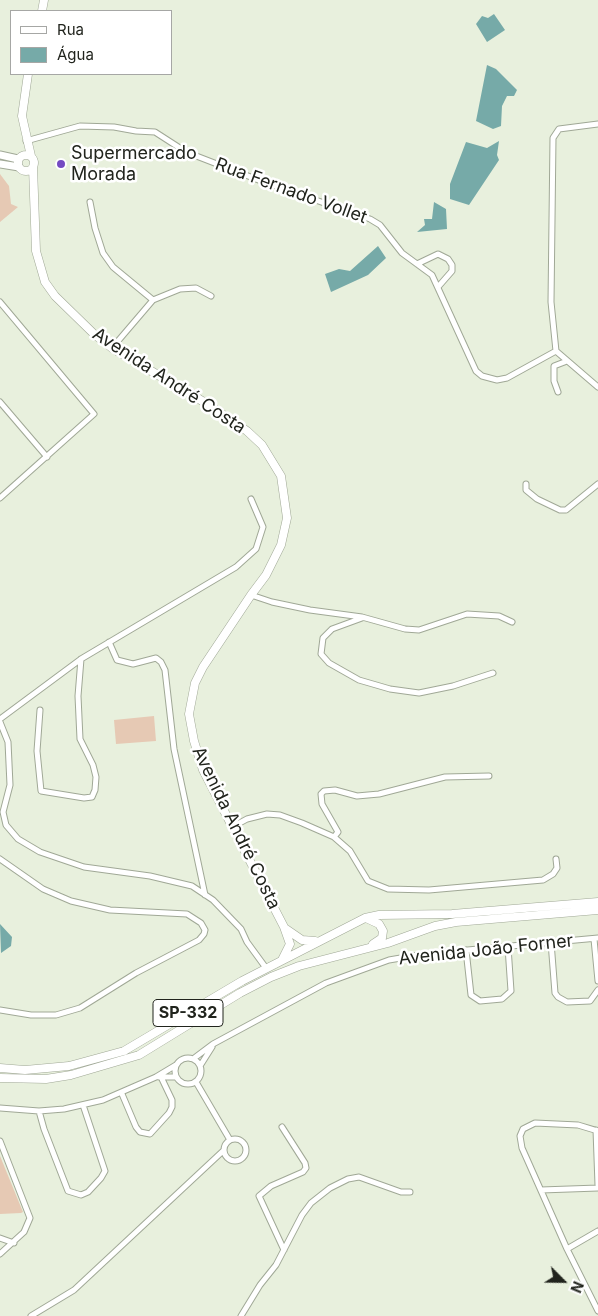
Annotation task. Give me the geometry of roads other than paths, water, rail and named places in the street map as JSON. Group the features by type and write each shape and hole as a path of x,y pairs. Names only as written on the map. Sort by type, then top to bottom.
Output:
{"main road":[{"path":"28,75 22,116 26,142 22,161 34,184"},
{"path":"0,155 22,161 28,171 33,167"},
{"path":"0,164 22,161"},
{"name":"Avenida André Costa","path":"22,161 34,162 36,251 45,282 54,296 112,348 209,405 247,431 262,446 281,476 287,506 285,532 275,560 195,683 189,714 198,757 284,927 290,944 282,960"},
{"name":"SP-332","path":"0,1068 25,1070 61,1067 124,1050 266,968 365,918 379,915 452,914 598,902"},
{"name":"SP-332","path":"0,1078 46,1079 71,1075 139,1055 240,993 272,977 299,966 360,950 435,926 456,922 598,910"},
{"path":"360,950 380,941 383,934 379,924 365,918"},
{"name":"Avenida André Costa","path":"284,927 302,940 317,941"}],"street":[{"path":"598,124 559,129 553,138 551,302 556,351 598,387"},
{"name":"Rua Fernado Vollet","path":"26,142 80,126 114,126 136,131 155,132 186,152 370,218 380,225 402,253 432,275 476,371 482,376 497,380 507,378 556,351"},
{"path":"90,202 94,228 103,253 113,267 153,300"},
{"path":"417,264 438,254 448,259 452,265 452,271 438,287"},
{"path":"112,348 153,300 180,289 196,288 211,296"},
{"path":"0,302 94,414 0,498"},
{"path":"558,392 554,376 554,366 568,361"},
{"path":"0,402 47,457"},
{"path":"526,484 526,490 537,499 566,510 598,484"},
{"path":"251,499 263,527 256,550 236,567 81,659 0,720 8,742 10,777 10,786 3,812 6,825 18,839 40,852 84,867 150,876 192,886 205,895 241,929 247,942 266,968"},
{"path":"251,595 310,610 362,618 419,630 467,614 499,616 512,622"},
{"path":"362,618 332,629 323,638 321,654 329,664 359,680 390,689 419,693 452,686 493,673"},
{"path":"110,642 117,660 133,664 156,658 161,662 165,670 174,749 205,895"},
{"path":"40,710 37,751 41,791 84,798 92,797 95,790 96,777 94,765 80,738 78,696 81,659"},
{"path":"334,837 338,832 322,804 321,794 324,791 334,790 357,796 379,794 445,778 489,776"},
{"path":"234,826 247,819 267,814 280,815 334,837 350,850 368,881 388,889 429,890 543,880 553,874 557,868 556,858"},
{"path":"0,859 43,889 66,900 110,910 187,914 201,923 204,934 80,1008 56,1015 30,1015 0,1010"},
{"path":"596,938 598,981"},
{"name":"Avenida João Forner","path":"193,1059 213,1044 326,983 356,970 398,958 596,938"},
{"path":"551,942 555,993 558,997 567,1002 590,1001 598,990"},
{"path":"466,950 471,995 480,1001 508,997 511,991 508,947"},
{"path":"158,1077 176,1077 184,1084 196,1082 201,1074 200,1066 213,1044"},
{"path":"0,1108 39,1111 83,1104 122,1094 158,1077 182,1059 193,1059 200,1066"},
{"path":"176,1065 176,1077"},
{"path":"122,1094 136,1127 140,1132 150,1134 169,1114 172,1107 172,1100 158,1077"},
{"path":"196,1082 230,1140 242,1142 246,1150 240,1161 215,1159"},
{"path":"39,1111 44,1130 68,1191 81,1195 88,1192 102,1178 105,1171 83,1104"},
{"path":"541,1190 598,1187 597,1130 556,1122 535,1123 523,1129 520,1136 522,1148 567,1249 598,1311"},
{"path":"282,1127 305,1163 306,1168 303,1172 271,1186 259,1196 284,1250"},
{"path":"31,1316 74,1290 215,1159 230,1140"},
{"path":"0,1141 30,1218 24,1232 0,1254"},
{"path":"223,1151 227,1159"},
{"path":"241,1316 284,1250 302,1215 311,1203 330,1188 348,1179 359,1177 401,1192 410,1192"},
{"path":"567,1249 598,1231"},
{"path":"0,1238 14,1243"}],"water":[{"path":"494,14 505,30 487,42 476,24 482,16 488,18"},
{"path":"487,65 496,69 517,90 514,96 507,96 502,106 501,126 493,129 476,121"},
{"path":"499,141 497,155 499,160 469,205 450,199 450,184 466,142 487,148"},
{"path":"434,202 446,209 447,229 417,232 425,225 424,219 432,219"},
{"path":"378,246 386,258 368,275 331,292 325,274 339,269 350,271"},
{"path":"0,924 12,937 11,946 1,953"}],"place":[{"name":"Supermercado Morada","path":"61,164"}]}
